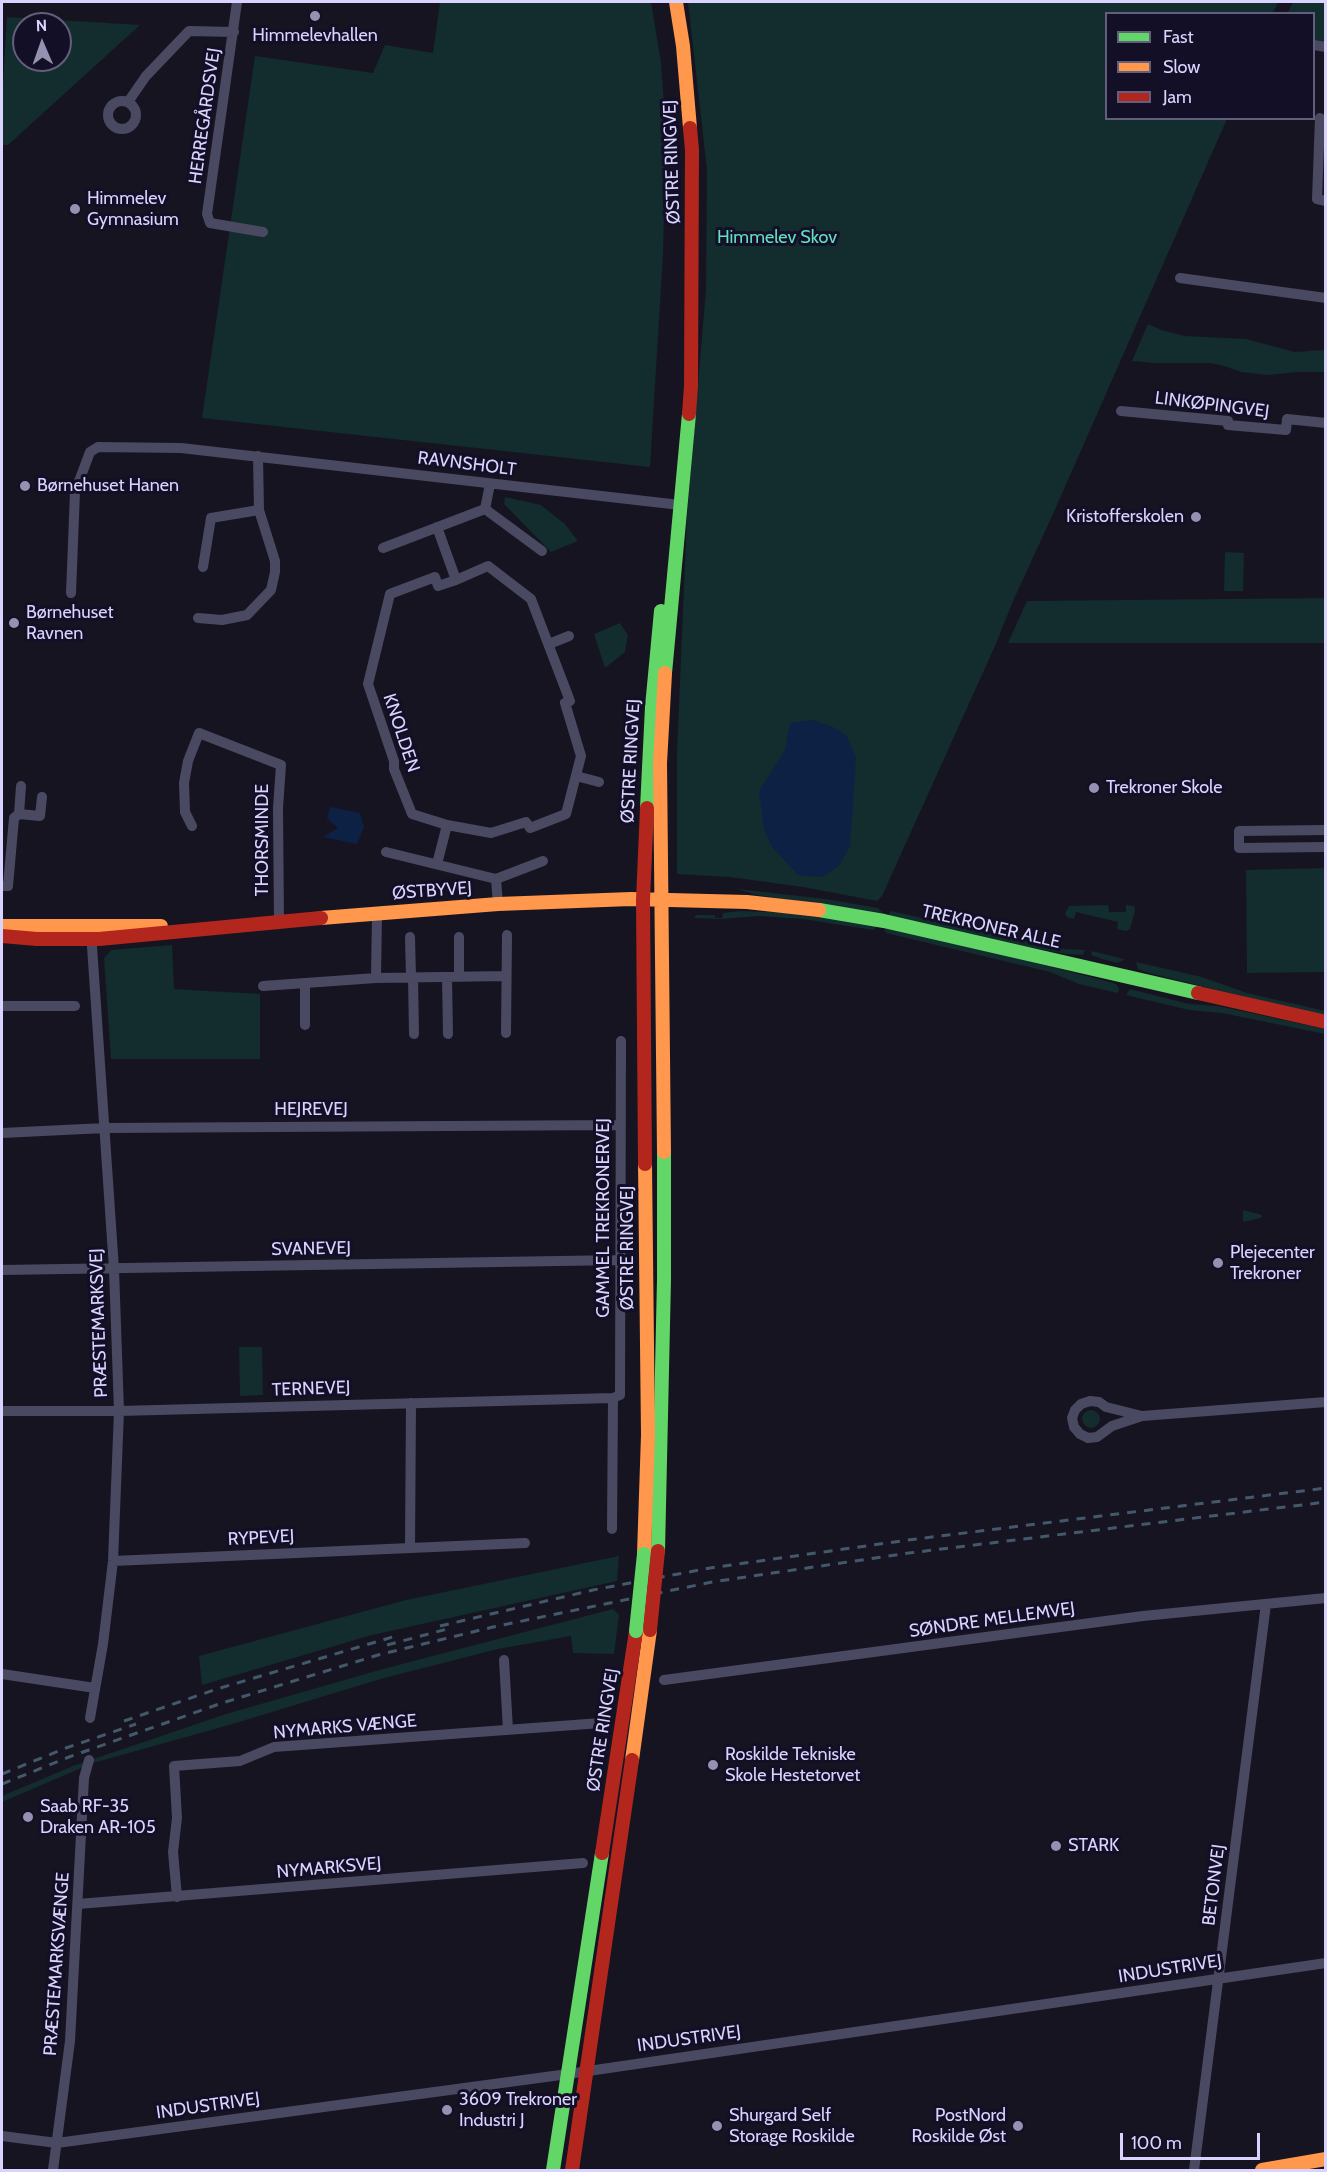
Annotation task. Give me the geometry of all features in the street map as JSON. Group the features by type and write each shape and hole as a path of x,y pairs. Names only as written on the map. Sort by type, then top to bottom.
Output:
{"main road":[{"name":"ØSTRE RINGVEJ","path":"572,2170 650,1630 658,1551 664,1279 663,900 660,763 676,504 691,321 692,150 683,46 676,2"},
{"name":"ØSTRE RINGVEJ","path":"553,2170 636,1631 644,1554 648,1435 643,900 652,707 676,504"},
{"name":"TREKRONER ALLE","path":"643,900 747,902 794,906 884,921 1326,1022"},
{"name":"ØSTBYVEJ","path":"2,936 37,939 91,932 224,926 498,904 643,900"},
{"name":"ØSTBYVEJ","path":"2,926 91,932"},
{"path":"1262,2170 1326,2159"}],"street":[{"name":"HERREGÅRDSVEJ","path":"237,2 207,214 210,223 263,232"},
{"name":"HERREGÅRDSVEJ","path":"128,102 146,76 189,32 234,32"},
{"path":"1320,118 1317,199 1326,201"},
{"path":"1180,278 1326,298"},
{"name":"LINKØPINGVEJ","path":"1121,411 1286,430 1287,419 1326,423"},
{"name":"RAVNSHOLT","path":"71,593 75,492 90,452 98,447 181,448 676,504"},
{"path":"198,618 222,620 247,615 271,590 275,561 259,510 258,456"},
{"path":"485,509 490,484"},
{"path":"383,548 485,509"},
{"path":"485,509 542,551"},
{"path":"203,567 211,518 259,510"},
{"path":"437,527 456,580"},
{"name":"KNOLDEN","path":"488,566 531,599 570,700 565,703 581,756 566,814 530,828 526,822 492,833 447,825 412,814 394,769 394,761 368,684 390,594 435,578 438,586 456,580 488,566"},
{"path":"549,644 569,636"},
{"name":"THORSMINDE","path":"192,826 185,812 184,783 188,761 200,733 281,765 278,808 279,921"},
{"path":"576,776 598,782"},
{"path":"19,814 21,786"},
{"path":"2,886 8,886 14,818 19,814 40,816 42,797"},
{"path":"437,864 447,825"},
{"path":"1326,830 1239,831 1239,848 1326,847"},
{"path":"386,852 496,879 543,861"},
{"path":"496,879 498,904"},
{"path":"376,978 377,913"},
{"name":"PRÆSTEMARKSVEJ","path":"90,1718 113,1561 119,1411 114,1269 91,932"},
{"path":"506,1033 507,935"},
{"path":"410,937 414,1034"},
{"path":"459,937 459,977"},
{"path":"263,986 376,978 507,976"},
{"path":"447,977 448,1034"},
{"path":"305,983 305,1024"},
{"path":"2,1006 75,1006"},
{"name":"GAMMEL TREKRONERVEJ","path":"612,1529 621,1260 621,1041"},
{"name":"HEJREVEJ","path":"2,1133 105,1128 620,1125"},
{"name":"SVANEVEJ","path":"2,1270 621,1260"},
{"name":"TERNEVEJ","path":"2,1411 119,1411 617,1396"},
{"path":"1142,1416 1090,1401 1081,1404 1075,1410 1072,1418 1074,1427 1088,1438 1097,1437 1112,1426 1142,1416 1326,1402"},
{"path":"410,1548 411,1403"},
{"name":"RYPEVEJ","path":"113,1561 525,1543"},
{"name":"SØNDRE MELLEMVEJ","path":"664,1680 1143,1616 1326,1598"},
{"name":"BETONVEJ","path":"1194,2170 1266,1604"},
{"path":"504,1660 508,1730"},
{"path":"2,1674 95,1688"},
{"name":"NYMARKS VÆNGE","path":"177,1897 173,1852 177,1818 174,1766 240,1761 274,1747 601,1723"},
{"name":"PRÆSTEMARKSVÆNGE","path":"53,2170 70,2041 84,1778 89,1760"},
{"name":"NYMARKSVEJ","path":"78,1904 583,1863"},
{"name":"INDUSTRIVEJ","path":"2,2136 57,2143 568,2074 1326,1963"}],"green space":[{"path":"440,2 651,2 661,62 666,135 663,254 650,467 202,418 255,56 373,73 385,45 433,53"},
{"name":"Himmelev Skov","path":"688,2 1278,2 1273,12 1105,12 1105,120 1227,120 995,646 882,896 877,901 803,887 730,877 677,874 677,753 687,515 706,289 707,170"},
{"path":"1293,2 1325,2 1325,42 1315,40 1315,12 1288,12"},
{"path":"7,17 12,17 12,72 72,72 72,21 140,25 8,145 2,145 2,98"},
{"path":"1148,324 1185,336 1246,339 1295,352 1325,350 1325,372 1267,375 1241,372 1209,363 1132,361"},
{"path":"505,497 541,505 565,524 578,541 551,552 504,504"},
{"path":"1225,552 1244,553 1243,591 1224,591"},
{"path":"1325,598 1325,643 1008,643 1027,601"},
{"path":"620,623 628,635 625,652 605,668 594,634"},
{"path":"1325,868 1325,972 1247,973 1246,870"},
{"path":"737,889 826,899 878,908 882,912 881,915 757,895"},
{"path":"1108,905 1109,912 1126,912 1126,905 1134,906 1135,911 1130,929 1126,931 1117,929 1118,922 1076,912 1074,919 1065,914 1069,906"},
{"path":"739,911 799,913 878,926 873,930 803,919 759,916 721,919 694,918 696,915 715,915 715,918 722,918 723,913"},
{"path":"891,911 1033,943 1085,950 1083,955 1066,954 1008,943 887,916"},
{"path":"883,927 1018,958 1113,983 1119,989 1118,993 1079,984 1050,972 886,933"},
{"path":"172,945 174,989 260,994 260,1059 111,1059 104,958 111,950"},
{"path":"1092,951 1124,960 1117,963 1102,959 1091,955"},
{"path":"1136,962 1202,977 1247,993 1325,1011 1325,1017 1149,973 1138,969"},
{"path":"1130,989 1189,1004 1218,1006 1325,1029 1325,1034 1222,1013 1189,1010 1126,995"},
{"path":"1243,1210 1262,1215 1261,1218 1243,1222"},
{"path":"239,1347 262,1347 263,1395 240,1396"},
{"path":"1087,1410 1095,1410 1100,1415 1098,1426 1087,1428 1082,1423 1082,1415"},
{"path":"619,1556 617,1581 372,1635 202,1685 199,1656 406,1600"},
{"path":"613,1609 619,1615 614,1654 573,1653 571,1636 498,1649 384,1678 93,1763 2,1802 2,1796 73,1766 226,1714 383,1669"}],"water":[{"path":"813,720 831,726 846,735 856,757 850,846 839,866 822,877 798,875 772,847 764,829 759,791 785,750 790,723"},
{"path":"330,807 360,813 364,827 357,844 323,837 338,828 327,819"}],"railway":[{"path":"440,1626 593,1590 710,1568 908,1540 1326,1488"},
{"path":"2,1784 69,1757 222,1703 378,1655 493,1627 712,1582 909,1553 1326,1502"},
{"path":"387,1645 451,1628"},
{"path":"124,1721 217,1689 396,1636"},
{"path":"2,1774 66,1748 136,1724"}],"traffic: fast":[{"path":"665,673 689,414"},
{"path":"647,808 652,707 661,611"},
{"path":"819,910 884,921 1198,993"},
{"path":"658,1551 664,1279 664,1152"},
{"path":"636,1631 644,1554"},
{"path":"553,2170 602,1853"}],"traffic: slow":[{"path":"676,2 683,46 690,128"},
{"path":"664,1152 660,763 665,673"},
{"path":"321,918 498,904 631,899 747,902 819,910"},
{"path":"2,926 161,926"},
{"path":"644,1554 648,1435 645,1164"},
{"path":"632,1760 650,1630"},
{"path":"1262,2170 1326,2159"}],"traffic: jam":[{"path":"689,414 692,150 690,128"},
{"path":"645,1164 643,900 647,808"},
{"path":"2,936 37,939 99,939 321,918"},
{"path":"1198,993 1326,1022"},
{"path":"650,1630 658,1551"},
{"path":"602,1853 636,1631"},
{"path":"572,2170 632,1760"}],"place":[{"name":"Himmelevhallen","path":"315,16"},
{"name":"Himmelev Gymnasium","path":"75,209"},
{"name":"Børnehuset Hanen","path":"25,486"},
{"name":"Kristofferskolen","path":"1196,517"},
{"name":"Børnehuset Ravnen","path":"14,623"},
{"name":"Trekroner Skole","path":"1094,788"},
{"name":"Plejecenter Trekroner","path":"1218,1263"},
{"name":"Roskilde Tekniske Skole Hestetorvet","path":"713,1765"},
{"name":"Saab RF-35 Draken AR-105","path":"28,1817"},
{"name":"STARK","path":"1056,1846"},
{"name":"3609 Trekroner Industri J","path":"447,2110"},
{"name":"Shurgard Self Storage Roskilde","path":"717,2126"},
{"name":"PostNord Roskilde Øst","path":"1018,2126"}]}
